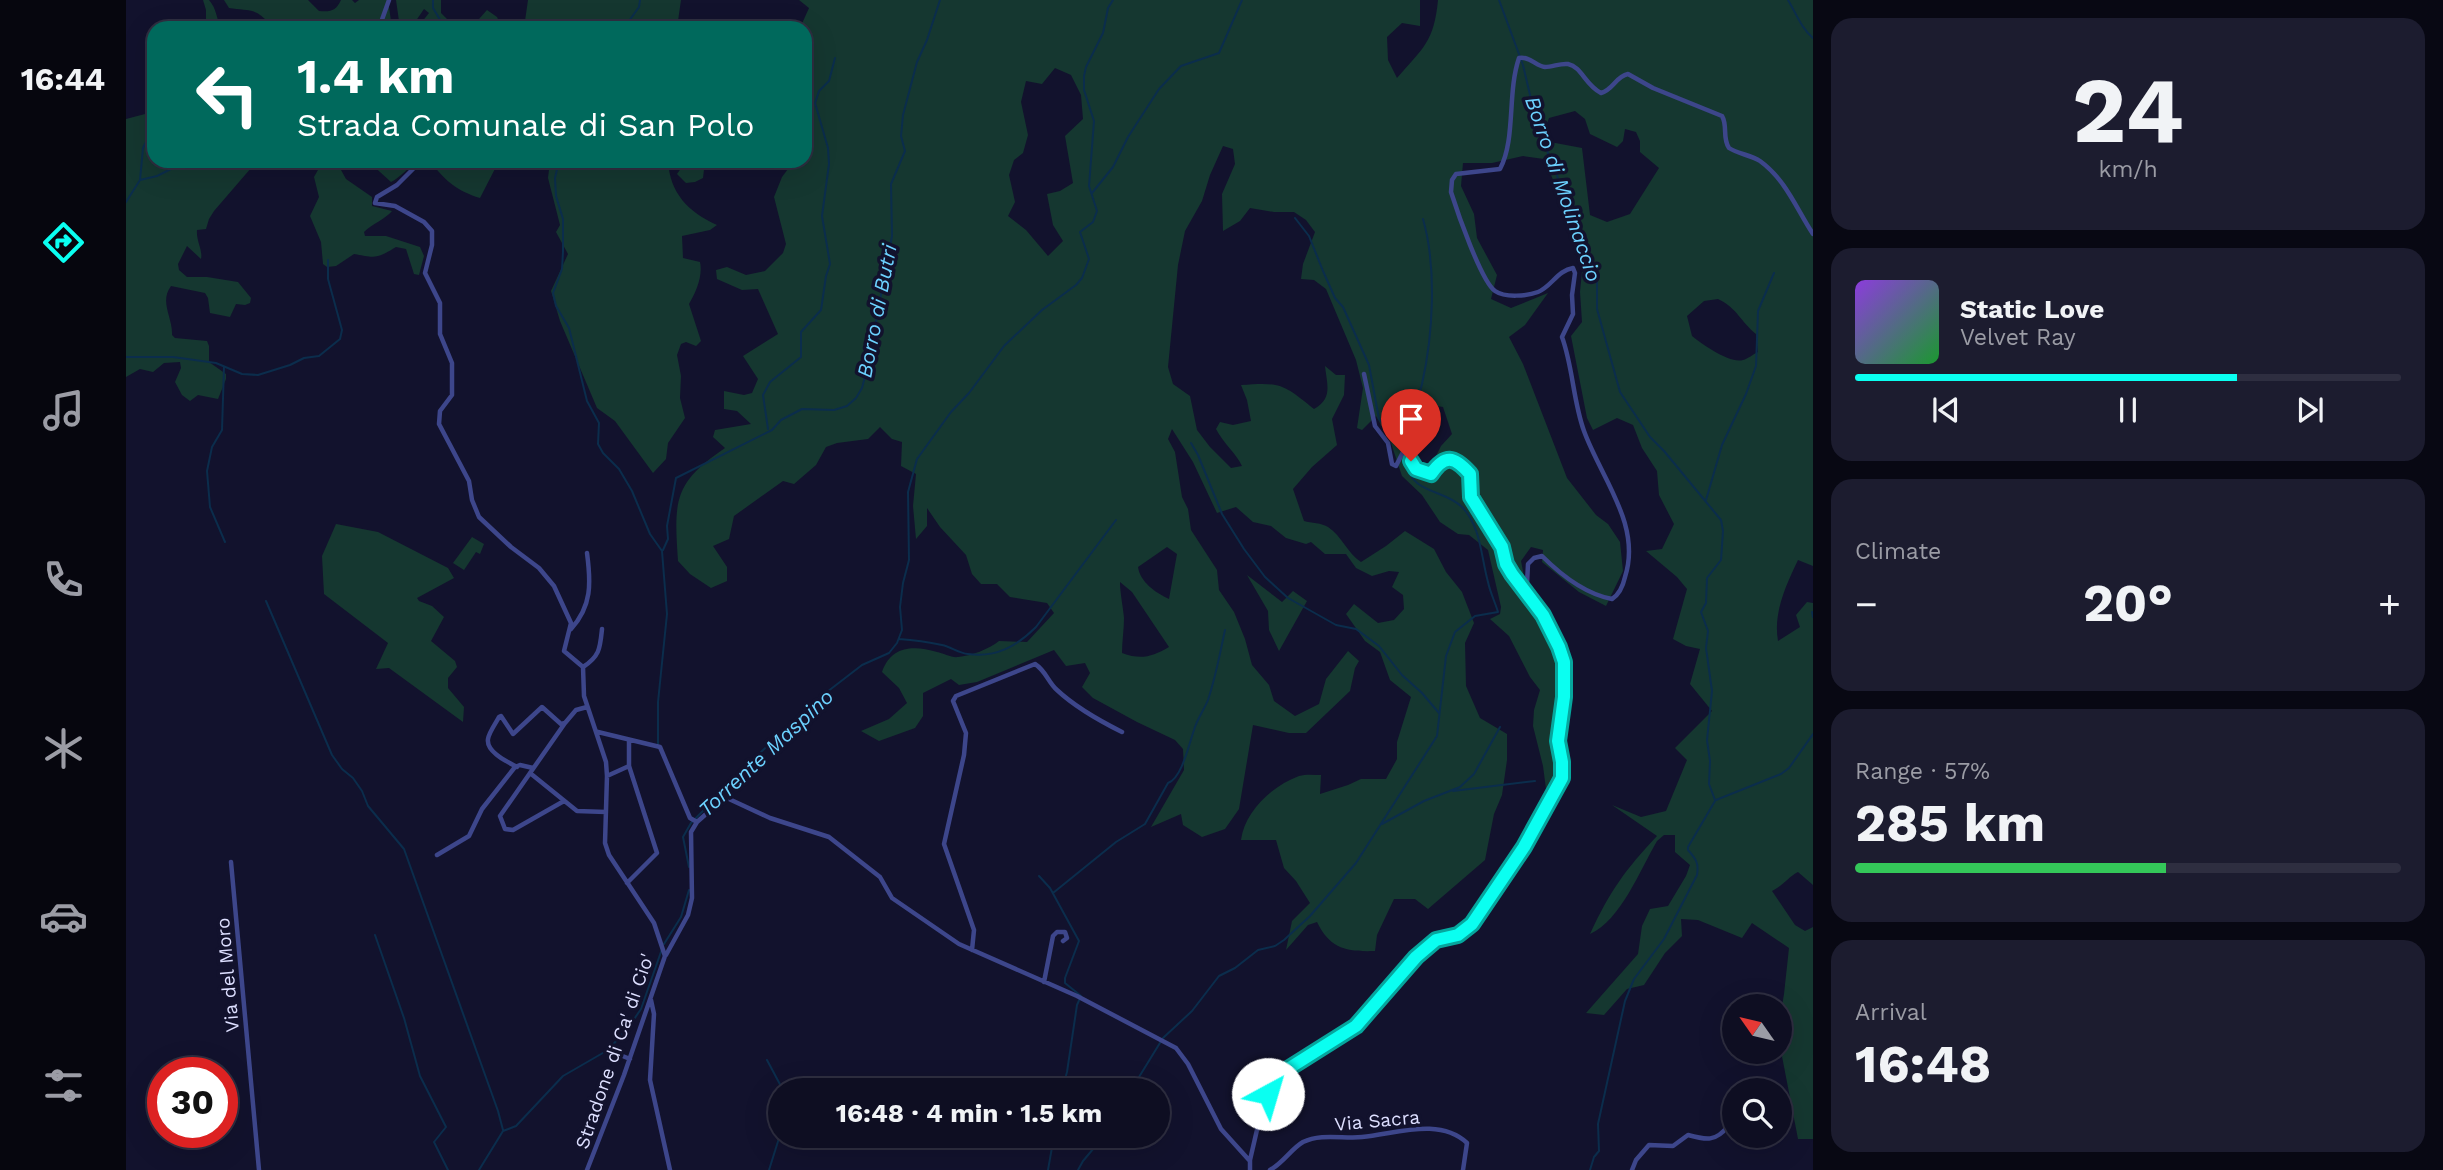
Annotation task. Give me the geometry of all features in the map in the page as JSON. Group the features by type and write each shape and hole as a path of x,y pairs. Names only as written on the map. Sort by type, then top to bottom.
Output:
{"street":[{"path":"382,21 389,0"},
{"path":"1256,1170 1249,1170 1250,1160 1264,1104 1283,1072 1356,1026 1416,957 1436,940 1458,935 1467,929 1524,847 1562,778 1558,741 1565,670 1559,647 1527,584 1528,564 1534,558 1542,556 1563,575 1587,590 1612,599 1623,583 1628,569 1630,547 1625,518 1595,461 1584,431 1569,356 1562,337 1573,314 1573,268 1569,268 1536,293 1505,295 1495,291 1479,265 1451,192 1452,180 1456,174 1500,169 1507,156 1511,96 1521,58 1544,67 1572,65 1579,69 1588,84 1601,93 1610,90 1618,78 1628,74 1662,92 1721,116 1724,121 1724,137 1729,148 1759,160 1779,178 1813,234"},
{"name":"Stradone di Ca' di Cio'","path":"413,168 397,184 377,197 375,203 395,206 424,222 432,230 432,244 425,273 440,303 440,334 452,363 452,395 440,411 439,424 469,481 472,500 479,517 511,547 539,568 554,586 567,610 571,623 564,651 583,667 584,696 597,732 607,776 605,844 609,855 654,923 665,956 630,1059 587,1170"},
{"path":"1364,374 1375,426 1388,443 1392,464 1396,466 1403,452 1408,454 1416,469 1431,474 1445,459 1456,461 1463,466 1470,474 1471,497 1502,547 1506,564 1528,598 1536,605"},
{"path":"570,630 582,616 588,597 590,575 587,552"},
{"path":"583,667 593,660 600,648 602,629"},
{"path":"972,950 974,930 944,844 964,755 966,733 953,701 956,696 1035,664 1044,670 1055,688 1102,722 1122,732"},
{"path":"565,723 561,724 542,707 513,734 501,716 488,739 489,746 502,758 531,770 577,811 606,812"},
{"path":"564,801 513,830 505,829 500,817 565,723 576,710 587,707"},
{"path":"597,732 660,747 691,818 698,822"},
{"path":"628,883 657,853 629,766 629,741"},
{"path":"437,855 469,836 482,809 517,766"},
{"path":"607,776 629,766"},
{"path":"665,956 688,915 692,898 694,880 691,832 723,799 729,799 770,818 830,837 880,877 892,898 931,927 972,950 1077,996 1176,1048 1188,1064 1221,1129 1250,1160"},
{"name":"Via del Moro","path":"231,862 259,1170"},
{"path":"1044,982 1053,936 1057,932 1065,932 1067,938 1063,942"},
{"path":"651,1000 654,1014 650,1080 670,1170"},
{"path":"620,1055 630,1059"},
{"name":"Via Sacra","path":"1270,1170 1277,1167 1301,1143 1312,1139 1362,1138 1424,1128 1457,1136 1467,1143 1463,1170"},
{"path":"1632,1170 1636,1160 1649,1146 1673,1146 1688,1135 1704,1140 1714,1139 1722,1134"}],"green space":[{"path":"203,0 209,0 219,21 206,21"},
{"path":"224,0 308,0 319,11 330,11 335,9 341,0 352,0 355,3 359,0 388,0 391,21 266,21 260,14 229,8"},
{"path":"396,0 441,0 441,13 449,21 423,21 429,13 424,9 416,21 399,21"},
{"path":"528,0 681,0 678,21 525,21"},
{"path":"799,0 1420,0 1420,26 1402,23 1387,37 1388,60 1397,78 1426,43 1434,26 1438,0 1813,0 1813,566 1798,560 1782,599 1777,631 1778,641 1800,627 1796,615 1807,602 1813,603 1813,885 1798,872 1772,891 1795,925 1805,931 1813,927 1813,1139 1798,1139 1792,1108 1792,1078 1786,1078 1783,1064 1792,1064 1792,994 1784,994 1789,948 1752,923 1742,938 1698,920 1681,919 1682,936 1665,953 1644,985 1627,989 1604,1015 1586,1013 1638,954 1642,926 1650,909 1668,906 1690,865 1675,852 1675,835 1664,835 1657,841 1620,906 1611,918 1590,934 1619,882 1657,836 1612,805 1641,817 1666,811 1687,760 1675,748 1712,711 1690,684 1700,649 1673,639 1687,589 1646,551 1662,549 1674,524 1659,495 1657,471 1642,448 1633,425 1617,418 1593,430 1587,418 1571,336 1582,322 1580,292 1584,251 1544,159 1523,156 1492,163 1463,163 1461,186 1474,214 1477,238 1497,275 1491,299 1511,308 1548,293 1525,325 1509,337 1523,364 1567,478 1596,515 1608,524 1620,542 1623,571 1606,606 1579,592 1542,562 1543,550 1531,547 1521,561 1530,607 1557,661 1559,698 1552,739 1557,774 1546,789 1533,726 1540,690 1530,677 1509,636 1490,619 1500,614 1501,607 1488,550 1469,535 1458,534 1440,522 1422,495 1402,476 1391,443 1376,416 1362,430 1357,428 1363,388 1356,360 1326,289 1314,280 1301,279 1303,264 1315,232 1306,220 1294,212 1250,208 1240,221 1223,231 1222,194 1235,164 1233,149 1223,146 1202,201 1185,231 1178,265 1168,367 1173,384 1190,396 1197,430 1231,468 1242,466 1216,429 1220,422 1233,425 1251,421 1241,385 1281,386 1314,409 1326,396 1325,366 1336,375 1345,375 1344,395 1332,419 1337,445 1312,467 1293,489 1304,521 1328,527 1361,562 1405,531 1434,549 1446,572 1462,592 1474,623 1465,643 1466,686 1480,718 1507,734 1507,760 1502,795 1494,814 1485,860 1428,909 1415,899 1394,899 1377,935 1375,951 1356,951 1340,947 1328,938 1317,922 1308,925 1286,950 1292,921 1310,903 1284,868 1276,840 1241,840 1248,819 1261,801 1289,780 1299,776 1321,775 1320,794 1361,779 1386,779 1397,759 1397,742 1411,697 1390,680 1380,652 1365,641 1346,614 1354,604 1378,623 1394,620 1404,609 1403,595 1392,587 1399,572 1389,571 1372,576 1356,568 1346,554 1325,554 1311,542 1306,544 1286,538 1271,526 1253,522 1236,507 1217,513 1193,462 1172,429 1168,439 1175,452 1182,497 1188,509 1191,530 1217,570 1219,590 1234,612 1252,665 1269,685 1274,701 1295,716 1319,704 1326,679 1348,651 1359,661 1350,691 1306,733 1289,733 1253,725 1239,809 1225,829 1202,837 1183,825 1181,814 1151,827 1184,770 1183,749 1175,740 1093,698 1082,687 1090,673 1085,663 1066,666 1054,650 977,682 959,685 951,679 923,693 923,716 915,728 879,741 861,731 889,719 907,703 899,688 882,672 886,663 897,652 911,648 958,657 980,652 999,641 1027,642 1054,613 1047,603 1010,597 997,584 981,584 972,574 966,555 940,527 927,508 927,526 916,539 913,506 916,474 901,466 902,442 892,439 880,427 868,439 826,447 816,465 794,484 783,481 734,516 729,539 713,546 727,567 727,581 711,588 690,574 678,561 677,508 686,483 708,460 725,448 713,437 715,430 751,424 737,411 724,409 724,391 744,395 752,393 758,379 743,356 778,334 758,289 742,290 717,279 716,270 727,267 746,275 765,271 783,253 786,244 774,197 789,168 812,168 812,21 803,21 809,8","holes":["1055,68 1071,75 1081,95 1083,119 1065,136 1073,183 1060,191 1047,194 1053,225 1063,241 1048,256 1026,230 1008,216 1015,202 1009,175 1014,160 1023,153 1028,135 1021,102 1026,81 1042,84","1575,111 1585,119 1590,134 1617,147 1623,141 1625,129 1636,132 1640,141 1640,152 1659,168 1630,214 1607,222 1590,215 1582,148 1550,142 1545,129 1549,118","1718,299 1730,307 1756,334 1758,352 1747,359 1731,359 1692,336 1687,316 1704,301","1431,405 1443,407 1452,434 1441,446 1430,468 1421,463 1412,449 1420,418","1167,547 1177,554 1169,599 1149,586 1138,567","1120,582 1132,592 1169,647 1146,656 1122,653 1124,618"]},
{"path":"487,10 499,21 477,21"},
{"path":"147,112 147,168 251,168 214,211 206,229 197,230 201,259 187,246 178,264 179,270 187,277 238,282 251,298 250,303 236,304 230,317 210,313 205,293 171,286 166,298 172,335 175,338 207,341 209,362 226,374 218,399 198,395 190,401 182,395 175,382 181,368 180,362 164,363 153,372 140,369 126,377 126,119"},
{"path":"319,168 340,168 346,179 372,197 372,206 392,211 364,232 365,236 386,236 420,247 424,256 419,275 414,274 406,249 396,247 376,256 354,254 336,266 327,267 323,264 321,242 310,216 319,197 314,177"},
{"path":"376,168 410,168 398,178 391,182"},
{"path":"435,168 495,168 480,198 464,192"},
{"path":"549,168 669,168 672,183 682,200 697,214 717,225 710,230 682,236 683,258 700,262 701,267 700,278 689,304 701,341 696,346 686,342 681,344 677,355 681,376 680,398 685,418 668,443 666,459 653,473 615,421 597,408 560,321 551,291 568,254 556,232 560,225 548,178"},
{"path":"681,168 704,168 703,178 695,182 686,183 677,174"},
{"path":"336,524 378,532 448,568 454,578 417,598 444,617 431,641 455,661 457,667 448,678 448,688 464,707 463,722 389,668 376,669 388,643 324,594 322,556"},
{"path":"472,537 484,544 480,554 476,552 464,570 453,563"},
{"path":"1247,575 1282,602 1293,591 1307,601 1279,651 1269,630 1268,611"}],"waterway":[{"path":"433,0 433,8 441,21"},
{"path":"629,21 639,7 640,0"},
{"name":"Borro di Butri","path":"663,550 668,539 667,526 676,478 772,430 781,420 802,409 834,410 847,406 862,388 892,236 891,184 905,151 901,136 903,115 917,62 940,0"},
{"name":"Torrente Maspino","path":"689,867 683,837 691,823 814,702 862,665 889,653 897,643 902,630 900,607 909,560 908,492 917,459 1004,346 1042,310 1082,278 1089,259 1080,232 1093,222 1097,211 1089,186 1094,121 1084,90 1084,76 1103,33 1108,8 1113,0"},
{"name":"Torrente Maspino","path":"1092,193 1113,167 1128,137 1159,89 1181,66 1219,53 1242,0"},
{"name":"Borro di Molinaccio","path":"1499,0 1523,65 1538,129 1556,172 1569,214 1584,240 1597,279 1597,309 1620,392 1650,437 1721,520 1721,560 1707,578 1706,603 1701,612 1708,631 1706,648 1712,691 1707,740 1709,784 1715,800"},
{"path":"1788,0 1813,38"},
{"path":"768,429 763,395 770,382 801,357 801,332 821,310 830,264 822,216 829,164 828,148 815,103 819,91 829,81 835,58"},
{"path":"126,202 140,180 143,148 147,140"},
{"path":"140,180 173,168"},
{"path":"557,168 556,196 563,219 563,252 562,269 553,293 556,306 569,328 587,401 599,423 598,444 619,469 632,491 650,534 662,551 667,614 658,702 658,744"},
{"path":"1295,218 1309,236 1335,298 1343,307 1369,365 1379,419 1406,451"},
{"path":"1138,1078 1163,1038 1192,1011 1219,976 1235,968 1258,950 1275,946 1284,940 1310,916 1356,863 1437,736 1446,656 1455,632 1475,616 1498,612 1473,523 1455,501 1421,486 1414,480 1406,462 1408,433 1422,384 1431,323 1432,280 1423,219"},
{"path":"126,357 173,357 216,363 242,374 258,375 304,358 319,356 340,339 342,330 328,279 328,260"},
{"path":"1706,500 1722,445 1756,366 1758,311 1774,273"},
{"path":"224,367 222,430 212,447 207,471 210,507 225,542"},
{"path":"1191,443 1222,514 1265,577 1288,598 1336,625 1356,629 1379,646 1402,675 1439,713"},
{"path":"899,639 937,644 978,655 997,652 1014,645 1036,627 1116,520"},
{"path":"266,601 332,755 353,778 368,806 404,849 503,1130"},
{"path":"1812,612 1813,617"},
{"path":"1053,893 1116,842 1145,824 1184,760 1195,726 1211,691 1225,630"},
{"path":"1382,824 1424,801 1460,787 1474,774 1500,727"},
{"path":"1716,800 1781,774 1789,768 1813,734"},
{"path":"1453,791 1535,781"},
{"path":"1590,1170 1599,1151 1598,1124 1625,1001 1634,979 1664,939 1697,875 1698,867 1688,847 1715,801"},
{"path":"1039,876 1050,888 1079,941 1065,978 1065,983 1081,996 1077,1005 1065,1078"},
{"name":"Torrente Maspino","path":"664,944 681,917 689,890"},
{"path":"375,935 404,1018 420,1076 446,1127 434,1142 448,1170"},
{"name":"Torrente Maspino","path":"479,1170 503,1131 516,1126 563,1076 608,1050 628,1028 641,1009 662,949"},
{"path":"767,1060 777,1078"},
{"path":"769,1170 776,1148"},
{"path":"1048,1170 1052,1148"},
{"path":"1078,1170 1094,1148"}],"route":[{"path":"1268,1094 1283,1072 1356,1026 1416,957 1436,940 1458,935 1472,924 1524,847 1562,778 1558,741 1565,679 1564,662 1559,647 1543,615 1528,598 1506,564 1502,547 1471,497 1470,474 1456,461 1445,459 1431,474 1416,469 1411,461"}]}
